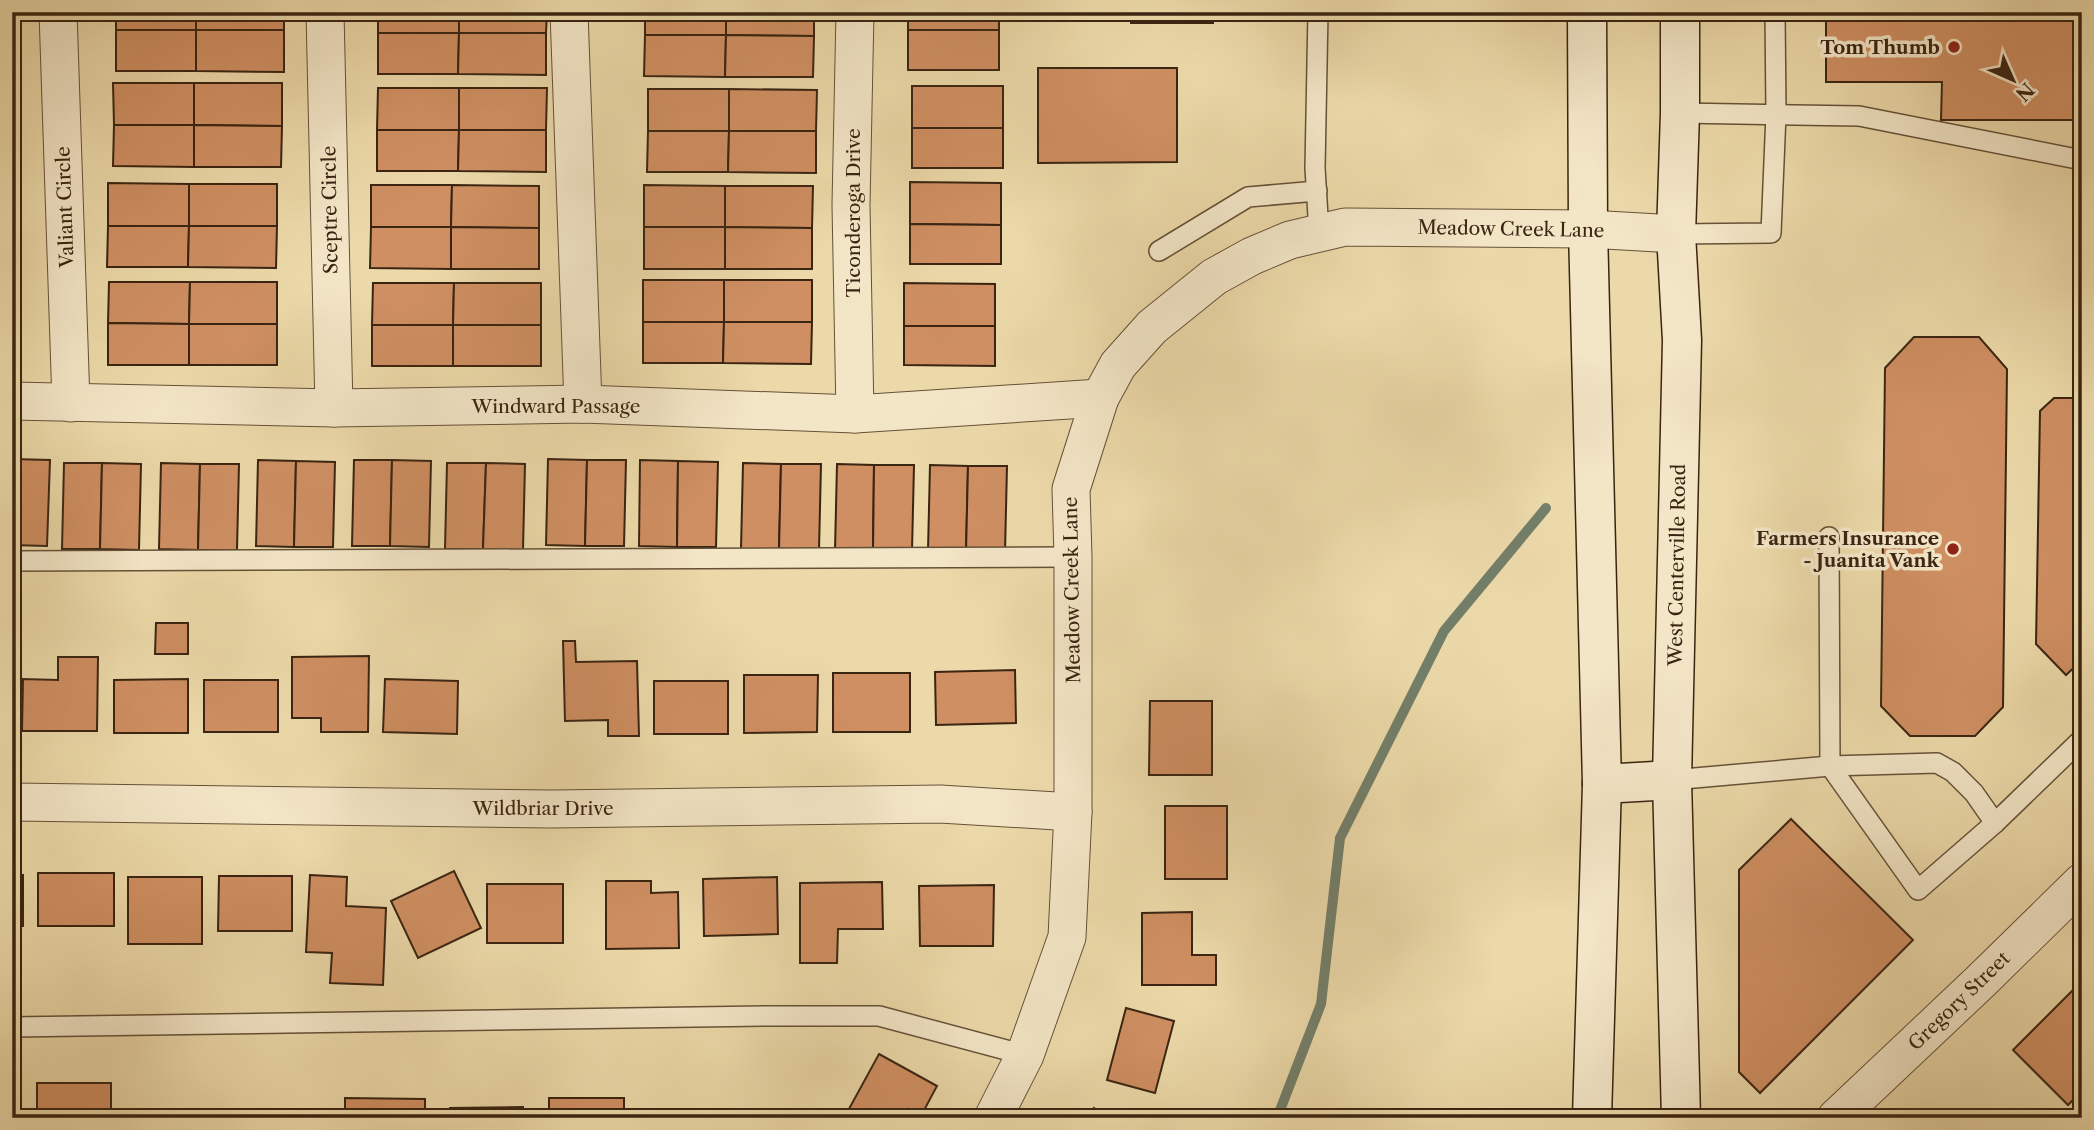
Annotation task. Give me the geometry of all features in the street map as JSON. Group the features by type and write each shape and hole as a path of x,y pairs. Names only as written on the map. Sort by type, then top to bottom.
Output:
{"main road":[{"path":"1587,12 1588,229 1602,785 1592,1118"},
{"name":"West Centerville Road","path":"1680,12 1676,234 1682,340 1672,780 1681,1118"},
{"path":"1602,785 1672,780"}],"street":[{"name":"Valiant Circle","path":"58,12 71,403"},
{"name":"Sceptre Circle","path":"325,12 334,408"},
{"path":"569,12 583,404"},
{"name":"Ticonderoga Drive","path":"855,12 851,205 855,414"},
{"name":"Meadow Creek Lane","path":"993,1118 1025,1055 1067,937 1073,812 1073,557 1070,489 1100,398 1118,365 1152,327 1214,277 1277,245 1319,233 1345,227 1588,229 1676,234"},
{"name":"Windward Passage","path":"12,401 334,408 583,404 855,414 1100,398"},
{"name":"Wildbriar Drive","path":"12,802 552,809 940,804 1073,812"},
{"name":"Gregory Street","path":"1836,1118 2082,882"}],"lane":[{"path":"1318,12 1319,233"},
{"path":"1676,234 1771,233 1776,114 1775,12"},
{"path":"1680,113 1859,116 2082,160"},
{"path":"1159,251 1248,197 1317,191"},
{"path":"1829,537 1830,766 1918,890 1995,823 2082,739"},
{"path":"12,561 1073,557"},
{"path":"1672,780 1830,766 1937,763 1953,772 1974,793 1995,823"},
{"path":"12,1027 880,1016 1025,1055"}],"building":[{"path":"116,12 196,12 196,30 116,30"},
{"path":"196,12 284,12 284,30 196,30"},
{"path":"378,12 459,12 459,33 378,33"},
{"path":"459,12 547,12 546,33 459,33"},
{"path":"645,12 726,12 726,35 645,35"},
{"path":"726,12 814,12 814,36 726,35"},
{"path":"908,12 999,12 999,30 908,30"},
{"path":"1131,12 1213,12 1213,23 1131,23"},
{"name":"Tom Thumb","path":"1826,12 2082,12 2082,120 1941,120 1942,82 1826,82"},
{"path":"116,30 196,30 196,71 116,71"},
{"path":"196,30 284,30 284,72 196,71"},
{"path":"908,30 999,30 999,70 908,70"},
{"path":"14,31 14,73 12,73"},
{"path":"378,33 459,33 458,74 378,74"},
{"path":"459,33 546,33 546,75 458,74"},
{"path":"645,35 726,35 725,77 644,76"},
{"path":"726,35 814,36 813,77 725,77"},
{"path":"1038,68 1177,68 1177,162 1038,163"},
{"path":"113,83 194,83 194,125 114,125"},
{"path":"194,83 282,83 282,126 194,125"},
{"path":"12,86 16,86 16,128 12,128"},
{"path":"912,86 1003,86 1003,128 912,128"},
{"path":"378,88 459,88 459,130 377,130"},
{"path":"459,88 547,88 546,130 459,130"},
{"path":"648,89 729,89 729,131 648,131"},
{"path":"729,89 817,90 816,131 729,131"},
{"path":"114,125 194,125 194,167 113,166"},
{"path":"194,125 282,126 281,167 194,167"},
{"path":"12,128 16,128 16,170 12,170"},
{"path":"912,128 1003,128 1003,168 912,168"},
{"path":"377,130 459,130 458,171 377,171"},
{"path":"459,130 546,130 546,172 458,171"},
{"path":"648,131 729,131 728,172 647,172"},
{"path":"729,131 816,131 816,173 728,172"},
{"path":"910,182 1001,183 1001,225 910,224"},
{"path":"108,183 189,184 189,226 108,226"},
{"path":"189,184 277,184 277,226 189,226"},
{"path":"371,185 452,185 451,227 371,227"},
{"path":"452,185 539,186 539,228 451,227"},
{"path":"644,185 725,186 725,227 644,227"},
{"path":"725,186 813,186 812,228 725,227"},
{"path":"910,224 1001,225 1001,264 910,264"},
{"path":"108,226 189,226 188,267 107,267"},
{"path":"189,226 277,226 276,268 188,267"},
{"path":"371,227 451,227 451,269 370,268"},
{"path":"451,227 539,228 539,269 451,269"},
{"path":"644,227 725,227 725,269 644,269"},
{"path":"725,227 812,228 812,269 725,269"},
{"path":"643,280 724,280 724,322 643,322"},
{"path":"724,280 812,280 812,322 724,322"},
{"path":"109,282 190,282 189,324 108,323"},
{"path":"190,282 277,282 277,324 189,324"},
{"path":"373,283 454,283 453,325 372,325"},
{"path":"454,283 541,283 541,325 453,325"},
{"path":"904,283 995,284 995,326 904,326"},
{"path":"643,322 724,322 723,363 643,363"},
{"path":"724,322 812,322 811,364 723,363"},
{"path":"108,323 189,324 189,365 108,365"},
{"path":"189,324 277,324 277,365 189,365"},
{"path":"372,325 453,325 453,366 372,366"},
{"path":"453,325 541,325 541,366 453,366"},
{"path":"904,326 995,326 995,366 904,365"},
{"path":"1914,337 1979,337 2007,369 2003,707 1975,736 1910,736 1881,706 1885,368"},
{"path":"2054,398 2082,398 2082,660 2066,675 2036,644 2040,411"},
{"path":"12,459 50,460 47,546 12,545"},
{"path":"548,459 587,460 585,546 546,545"},
{"path":"258,460 296,461 294,547 256,546"},
{"path":"354,460 392,460 390,546 352,546"},
{"path":"392,460 431,461 429,547 390,546"},
{"path":"587,460 626,460 624,546 585,546"},
{"path":"640,460 678,461 677,547 639,546"},
{"path":"296,461 335,462 333,547 294,547"},
{"path":"678,461 718,462 716,547 677,547"},
{"path":"64,463 102,463 100,549 62,549"},
{"path":"102,463 141,464 139,550 100,549"},
{"path":"161,463 200,464 198,550 159,549"},
{"path":"447,463 486,463 483,549 445,549"},
{"path":"486,463 525,464 523,550 483,549"},
{"path":"743,463 781,464 779,550 741,549"},
{"path":"200,464 239,464 237,550 198,550"},
{"path":"781,464 821,464 819,550 779,550"},
{"path":"837,464 874,465 873,551 835,550"},
{"path":"874,465 914,465 912,551 873,551"},
{"path":"930,465 968,466 966,552 928,551"},
{"path":"968,466 1007,466 1005,552 966,552"},
{"path":"156,623 188,623 188,654 155,654"},
{"path":"563,641 575,641 576,662 637,661 639,736 608,736 608,720 565,721"},
{"path":"369,656 368,732 321,732 321,718 292,718 292,657"},
{"path":"58,657 98,657 97,731 22,731 23,679 58,680"},
{"path":"1015,670 1016,723 936,725 935,672"},
{"path":"833,673 910,673 910,732 833,732"},
{"path":"744,675 818,675 817,732 744,733"},
{"path":"188,679 188,733 114,733 114,680"},
{"path":"385,679 458,681 457,734 383,732"},
{"path":"204,680 278,680 278,732 204,732"},
{"path":"654,681 728,681 728,734 654,734"},
{"path":"1150,701 1212,701 1212,775 1149,775"},
{"path":"1165,806 1227,806 1227,879 1165,879"},
{"path":"1791,819 1913,940 1760,1093 1739,1072 1739,870"},
{"path":"454,871 481,928 418,958 391,901"},
{"path":"38,873 114,873 114,926 38,926"},
{"path":"12,875 23,875 23,926 12,926"},
{"path":"310,875 347,877 346,906 386,908 383,985 330,983 332,953 306,952"},
{"path":"219,876 292,876 292,931 218,931"},
{"path":"128,877 202,877 202,944 128,944"},
{"path":"777,877 778,934 704,936 703,879"},
{"path":"606,881 651,881 651,893 678,892 679,948 606,949"},
{"path":"882,882 883,929 838,929 837,963 800,963 800,883"},
{"path":"487,884 563,884 563,943 487,943"},
{"path":"994,885 993,946 920,946 919,886"},
{"path":"1192,912 1192,955 1216,955 1216,985 1142,985 1142,913"},
{"path":"2082,981 2082,1091 2068,1105 2013,1050"},
{"path":"1126,1008 1174,1021 1155,1093 1107,1080"},
{"path":"879,1054 937,1086 921,1116 908,1109 904,1118 844,1118"},
{"path":"37,1083 111,1083 111,1118 37,1118"},
{"path":"345,1098 425,1099 425,1118 345,1118"},
{"path":"549,1098 624,1098 624,1118 549,1118"},
{"path":"523,1107 523,1118 450,1118 450,1108"},
{"path":"1094,1108 1108,1118 1087,1118"},
{"path":"1971,1111 1977,1118 1964,1118"},
{"path":"140,1112 214,1112 214,1118 140,1118"},
{"path":"663,1114 690,1118 663,1118"}],"waterway":[{"path":"1277,1118 1321,1004 1340,838 1444,631 1546,508"}],"place":[{"name":"Tom Thumb","path":"1954,47"},
{"name":"Farmers Insurance - Juanita Vank","path":"1953,549"}]}
